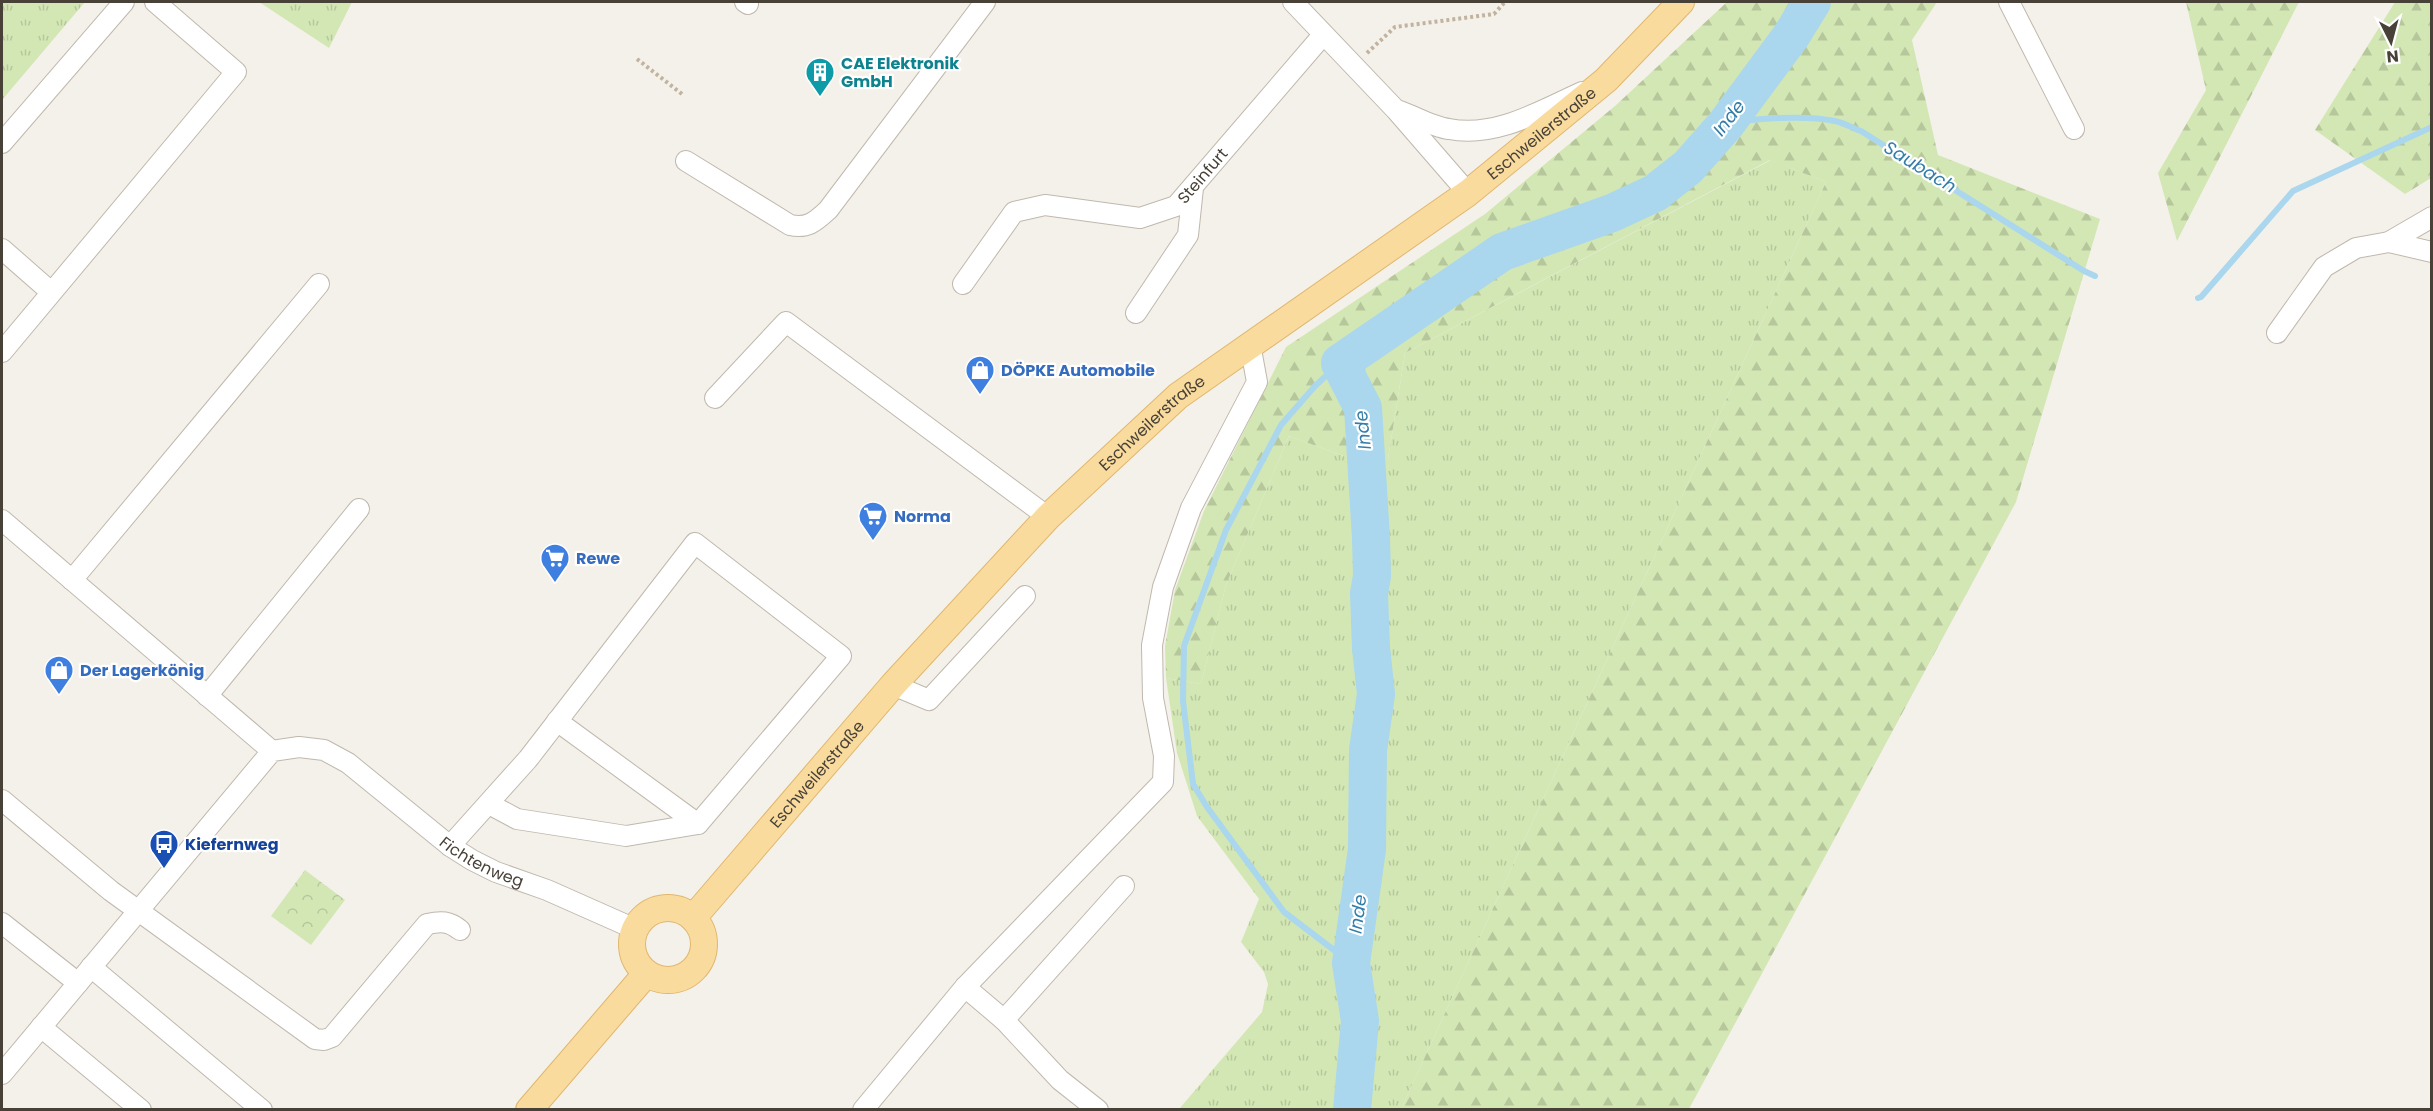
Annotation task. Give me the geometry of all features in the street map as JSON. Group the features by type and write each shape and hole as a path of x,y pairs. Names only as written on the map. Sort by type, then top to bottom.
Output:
{"main road":[{"name":"Eschweilerstraße","path":"693,918 893,685 1048,517 1178,396 1468,193 1606,80 1681,2"},
{"path":"663,908 674,909 693,918 702,932 704,941 703,953 691,973 674,980 657,979 646,974 634,957 632,948 634,929 647,915 663,908"},
{"path":"529,1110 646,974"}],"street":[{"path":"2,143 124,2"},
{"path":"2,352 236,72 155,2"},
{"path":"686,161 790,225 802,227 814,223 828,210 985,2"},
{"path":"1293,2 1396,110 1468,193"},
{"path":"2009,2 2074,129"},
{"name":"Steinfurt","path":"963,284 1014,212 1045,205 1140,218 1176,206 1323,34"},
{"path":"1396,110 1447,129 1475,132 1494,129 1536,113 1606,80"},
{"path":"1136,313 1188,234 1193,188"},
{"path":"2277,333 2324,267 2356,248 2389,242 2432,217"},
{"path":"2389,242 2432,252"},
{"path":"2,249 51,292"},
{"path":"72,580 319,284"},
{"path":"715,399 786,322 1048,517"},
{"path":"863,1110 964,987 1163,782 1164,756 1154,698 1152,645 1163,587 1191,508 1257,382 1250,344"},
{"path":"207,696 359,509"},
{"path":"2,520 272,751 2,1074"},
{"path":"450,846 489,804 557,721 695,543 841,656 698,824 626,836 517,819 489,804"},
{"path":"893,685 929,700 1025,596"},
{"path":"557,721 698,824"},
{"name":"Fichtenweg","path":"272,751 299,747 324,750 348,763 450,846 496,872 547,890 634,929"},
{"path":"2,800 138,911 315,1039 324,1040 332,1037 427,924 439,921 451,922 460,930"},
{"path":"1004,1020 1124,886"},
{"path":"2,923 78,983"},
{"path":"91,967 262,1110"},
{"path":"964,987 1004,1020 1060,1080 1098,1110"},
{"path":"41,1028 141,1110"}],"path":[{"path":"1353,66 1395,27 1494,14 1505,2"},
{"path":"637,59 682,94"}],"green space":[{"path":"2,2 85,2 2,100"},
{"path":"259,2 352,2 329,48"},
{"path":"1727,2 1937,2 1912,40 1938,155 2100,219 2016,502 1689,1109 1401,1109 1826,182 1770,160 1405,353 1388,459 1346,457 1289,436 1226,585 1201,684 1166,678 1165,646 1175,590 1204,511 1286,347 1485,214 1615,106"},
{"path":"2186,2 2299,2 2177,241 2158,173 2206,90"},
{"path":"2395,2 2431,2 2431,178 2405,194 2315,130"},
{"path":"1771,160 1826,182 1401,1109 1179,1109 1262,1012 1268,984 1264,972 1241,942 1259,899 1197,816 1177,753 1166,678 1201,684 1226,585 1289,436 1346,457 1388,459 1405,353"},
{"path":"305,870 345,900 311,945 271,916"}],"waterway":[{"name":"Inde","path":"1352,1110 1360,1021 1351,963 1367,849 1368,750 1376,694 1371,648 1369,593 1372,576 1371,538 1363,408 1340,363 1502,252 1612,213 1655,193 1688,167 1726,124 1791,36 1812,2"},
{"name":"Saubach","path":"1726,124 1751,120 1795,118 1823,119 1845,124 1861,131 2095,276"},
{"name":"Saubach","path":"2198,298 2293,191 2432,127"},
{"path":"1340,363 1315,386 1281,425 1226,530 1184,646 1183,701 1193,784 1207,807 1284,912 1351,963"}],"place":[{"name":"CAE Elektronik GmbH","path":"820,98"},
{"name":"DÖPKE Automobile","path":"980,396"},
{"name":"Norma","path":"873,542"},
{"name":"Rewe","path":"555,584"},
{"name":"Der Lagerkönig","path":"59,696"},
{"name":"Kiefernweg","path":"164,870"}]}
